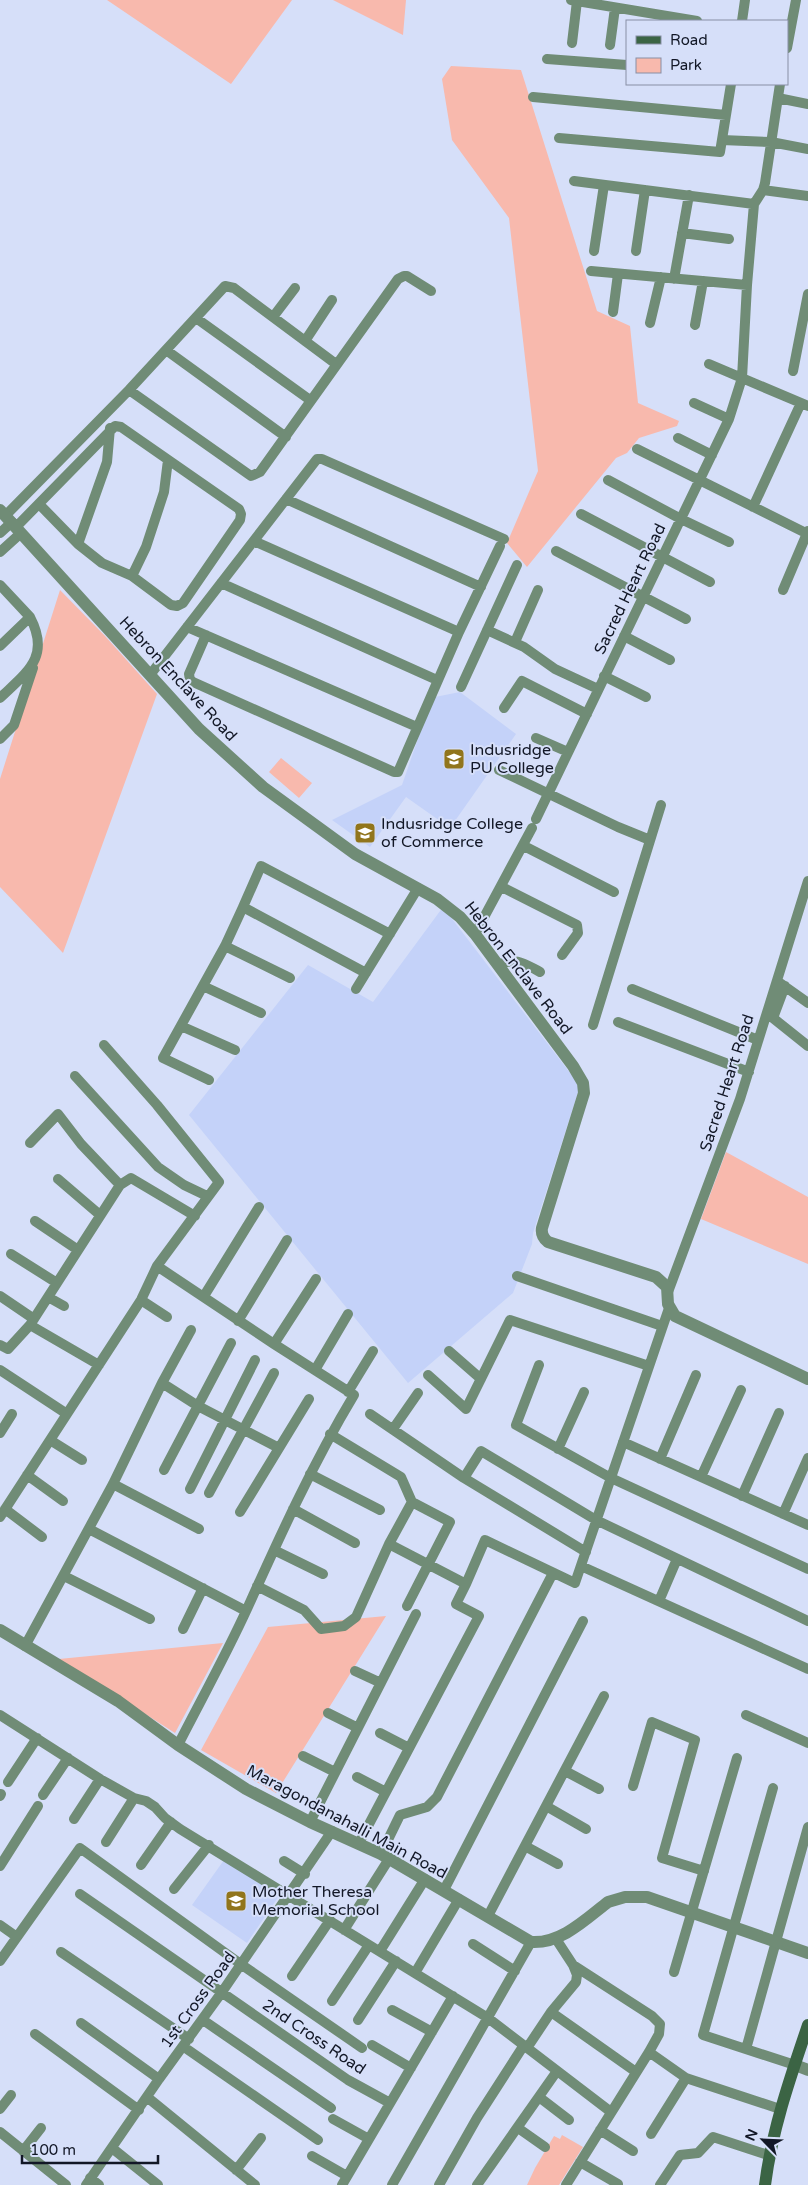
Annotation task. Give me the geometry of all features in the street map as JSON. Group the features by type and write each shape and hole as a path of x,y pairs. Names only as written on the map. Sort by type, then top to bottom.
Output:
{"main road":[{"path":"765,2185 768,2155 780,2109 808,2025"}],"street":[{"path":"742,20 746,0"},
{"path":"788,43 796,0"},
{"path":"572,43 574,1 691,20"},
{"path":"610,46 616,8"},
{"path":"547,58 626,65"},
{"path":"559,138 720,152 731,85"},
{"path":"574,181 754,204 763,190 780,85"},
{"path":"533,97 726,114"},
{"path":"778,98 808,104"},
{"path":"722,140 771,142 808,149"},
{"path":"594,251 604,185"},
{"path":"636,251 645,190"},
{"path":"763,190 808,196"},
{"path":"674,279 689,196"},
{"name":"Sacred Heart Road","path":"475,934 524,846 642,596 729,419 742,378 754,204"},
{"path":"682,232 729,239"},
{"path":"591,271 747,285"},
{"path":"613,312 618,274"},
{"path":"129,390 251,476 260,472 336,364 401,277 407,276 431,291"},
{"path":"650,323 660,278"},
{"path":"695,325 703,281"},
{"path":"0,533 225,286 234,288 336,364"},
{"path":"273,317 295,288"},
{"path":"793,371 808,294"},
{"path":"305,341 332,300"},
{"path":"196,318 310,400"},
{"path":"166,350 286,437"},
{"path":"709,364 804,405 753,507"},
{"path":"694,403 729,419"},
{"path":"0,552 11,521 39,504 114,426 121,427 239,509 241,514 240,520 183,602 177,606 171,605 132,576 102,563 78,544 39,504"},
{"path":"78,544 108,462 110,428"},
{"path":"678,438 712,455"},
{"path":"637,449 808,533 782,590"},
{"path":"150,675 315,461 319,459 502,542 437,680 398,772 358,757 190,680 189,674 206,635"},
{"path":"132,576 146,547 164,492 168,460"},
{"path":"608,480 729,542"},
{"path":"286,500 480,587"},
{"path":"581,514 710,582"},
{"name":"Hebron Enclave Road","path":"11,521 199,729 262,787 355,854 452,909 475,934 573,1066 583,1083 583,1098 542,1228 542,1236 548,1242 656,1277 665,1284 668,1292"},
{"path":"254,541 459,632"},
{"path":"556,551 686,619"},
{"path":"461,687 517,565"},
{"path":"0,584 30,617 38,640 36,660 14,725 0,739"},
{"path":"221,584 437,680"},
{"path":"515,642 538,590"},
{"path":"0,646 30,617"},
{"path":"187,627 417,727"},
{"path":"487,630 515,642 555,668 598,689"},
{"path":"624,636 670,660"},
{"path":"0,698 30,669 36,660"},
{"path":"604,676 646,697"},
{"path":"504,708 522,682 586,714"},
{"path":"536,738 568,752"},
{"path":"499,770 618,827 650,840"},
{"path":"593,1025 661,805"},
{"path":"524,846 614,892"},
{"path":"209,1080 163,1058 225,946 261,866 390,934"},
{"name":"Sacred Heart Road","path":"668,1292 732,1122 758,1040 780,983 808,881"},
{"path":"502,886 577,925 578,933 562,955"},
{"path":"356,989 418,888"},
{"path":"244,907 366,973"},
{"path":"225,946 290,978"},
{"path":"498,965 510,960 519,961 540,972"},
{"path":"808,1003 780,983 773,1018 808,1046"},
{"path":"203,986 261,1013"},
{"path":"632,989 758,1040"},
{"path":"618,1022 749,1072"},
{"path":"181,1026 235,1050"},
{"path":"42,1537 3,1513 141,1300 157,1266 219,1182 157,1105 104,1045"},
{"path":"76,1076 158,1167 184,1185 207,1196"},
{"path":"30,1143 58,1114 82,1144 120,1185"},
{"path":"0,1345 8,1349 32,1322 120,1185 130,1178 195,1216"},
{"path":"58,1179 100,1215"},
{"path":"204,1296 259,1207"},
{"path":"35,1221 78,1250"},
{"path":"238,1321 288,1240"},
{"path":"11,1254 57,1283"},
{"path":"157,1266 204,1296 238,1321 354,1395 330,1434 293,1508 246,1611 178,1745"},
{"path":"517,1276 662,1326"},
{"path":"274,1344 316,1278"},
{"path":"359,1843 479,1616 456,1604 485,1540 575,1583 669,1308 668,1292"},
{"path":"0,1296 32,1322 99,1365"},
{"path":"48,1297 64,1306"},
{"path":"141,1300 167,1317"},
{"path":"669,1308 679,1319 808,1379"},
{"path":"315,1370 348,1314"},
{"path":"428,1375 466,1409 510,1320 649,1366"},
{"path":"25,1646 113,1484 162,1383 191,1330"},
{"path":"164,1470 231,1343"},
{"path":"348,1392 373,1351"},
{"path":"449,1351 481,1379"},
{"path":"190,1488 255,1360"},
{"path":"539,1365 516,1426 611,1478 808,1569"},
{"path":"0,1370 67,1414"},
{"path":"209,1493 274,1373"},
{"path":"660,1459 696,1375"},
{"path":"162,1383 198,1406 279,1448"},
{"path":"701,1477 741,1390"},
{"path":"558,1449 584,1392"},
{"path":"393,1430 418,1393"},
{"path":"240,1512 309,1399"},
{"path":"742,1496 779,1413"},
{"path":"0,1433 12,1414"},
{"path":"370,1414 464,1478 586,1552"},
{"path":"330,1434 401,1477 412,1502 450,1522 407,1606"},
{"path":"50,1440 82,1460"},
{"path":"623,1442 808,1525"},
{"path":"464,1478 481,1451 596,1520 808,1621"},
{"path":"783,1514 808,1458"},
{"path":"310,1474 380,1510"},
{"path":"27,1475 63,1501"},
{"path":"113,1484 199,1530"},
{"path":"258,1586 304,1610 321,1628 344,1626 356,1617 389,1544 412,1502"},
{"path":"293,1508 355,1543"},
{"path":"89,1529 246,1611"},
{"path":"389,1544 466,1584"},
{"path":"274,1550 323,1574"},
{"path":"659,1601 677,1559"},
{"path":"581,1566 808,1669"},
{"path":"344,1930 385,1856 400,1815 427,1807 438,1797 553,1573"},
{"path":"64,1576 150,1619"},
{"path":"183,1628 203,1588"},
{"path":"310,1822 416,1614"},
{"path":"444,1890 584,1621"},
{"name":"Maragondanahalli Main Road","path":"0,1630 118,1701 178,1745 246,1789 310,1822 385,1856 531,1942"},
{"path":"355,1671 381,1684"},
{"path":"488,1916 604,1696"},
{"path":"328,1713 358,1728"},
{"path":"0,1715 134,1798 155,1806 171,1822 488,2018 611,2112"},
{"path":"746,1715 808,1743"},
{"path":"633,1786 652,1722 695,1740 662,1858 704,1871"},
{"path":"380,1734 409,1748"},
{"path":"8,1782 36,1738"},
{"path":"303,1756 335,1772"},
{"path":"43,1795 68,1758"},
{"path":"674,1972 737,1758"},
{"path":"565,1771 599,1789"},
{"path":"357,1777 386,1792"},
{"path":"74,1818 100,1778"},
{"path":"773,1788 703,2035 808,2070"},
{"path":"106,1842 134,1798"},
{"path":"0,1866 38,1806"},
{"path":"546,1806 586,1828"},
{"path":"141,1865 171,1822"},
{"path":"746,2049 808,1827"},
{"name":"1st Cross Road","path":"88,2181 242,1965 289,1894 305,1874 332,1831"},
{"path":"174,1889 209,1845"},
{"path":"525,1846 558,1864"},
{"path":"0,1961 80,1848 242,1965 367,2047 411,2068"},
{"path":"284,1861 305,1874"},
{"path":"380,1951 425,1880"},
{"name":"2nd Cross Road","path":"80,1894 348,2080 390,2103"},
{"path":"392,2185 531,1942 544,1942 556,1939 608,1902 625,1897 647,1898 808,1952"},
{"path":"415,1973 459,1900"},
{"path":"292,1976 330,1920"},
{"path":"0,1925 17,1937"},
{"path":"439,2185 477,2118 526,2046 576,1982 577,1975 573,1965 556,1939"},
{"path":"473,1944 515,1971"},
{"path":"332,2000 369,1945"},
{"path":"61,1952 318,2140"},
{"path":"358,2020 396,1961"},
{"path":"566,2185 649,2052 658,2034 660,2024 652,2016 573,1965"},
{"path":"312,2156 344,2180 453,1996"},
{"path":"392,2010 432,2032"},
{"path":"551,2012 636,2072"},
{"path":"202,2020 369,2139"},
{"path":"81,2023 159,2079"},
{"path":"36,2034 139,2110"},
{"path":"649,2052 686,2078 780,2109"},
{"path":"477,2185 557,2071"},
{"path":"651,2134 686,2078"},
{"path":"0,2110 11,2095"},
{"path":"147,2097 255,2185"},
{"path":"539,2097 569,2120"},
{"path":"23,2151 40,2128"},
{"path":"518,2128 545,2147"},
{"path":"600,2130 633,2150"},
{"path":"0,2132 66,2185"},
{"path":"236,2170 261,2138"},
{"path":"660,2185 680,2155 698,2153 713,2138 768,2155"},
{"path":"112,2148 158,2185"},
{"path":"580,2162 618,2184"},
{"path":"88,2181 100,2185"}],"shaded area":[{"name":"Indusridge PU College","path":"460,692 516,734 450,828 406,797 370,847 332,820 402,785 423,724 435,697"},
{"path":"443,907 580,1086 533,1233 532,1244 513,1293 408,1383 189,1115 308,965 373,1002"},
{"name":"Mother Theresa Memorial School","path":"224,1860 279,1896 247,1943 192,1905"}],"green space":[{"path":"107,0 292,0 231,84"},
{"path":"333,0 406,0 403,35"},
{"path":"451,66 521,70 597,311 630,326 638,403 679,421 677,426 639,438 627,453 616,458 527,567 507,543 538,471 509,218 452,140 442,79"},
{"path":"60,590 105,636 157,694 63,953 0,887 0,779"},
{"path":"281,758 312,783 299,798 269,772"},
{"path":"726,1152 808,1197 808,1264 701,1219"},
{"path":"386,1616 276,1793 201,1750 268,1627"},
{"path":"223,1643 175,1733 59,1659"},
{"path":"562,2135 583,2147 559,2185 527,2185 554,2136 560,2139"}],"place":[{"name":"Indusridge PU College","path":"454,759"},
{"name":"Indusridge College of Commerce","path":"365,833"},
{"name":"Mother Theresa Memorial School","path":"236,1901"}]}
